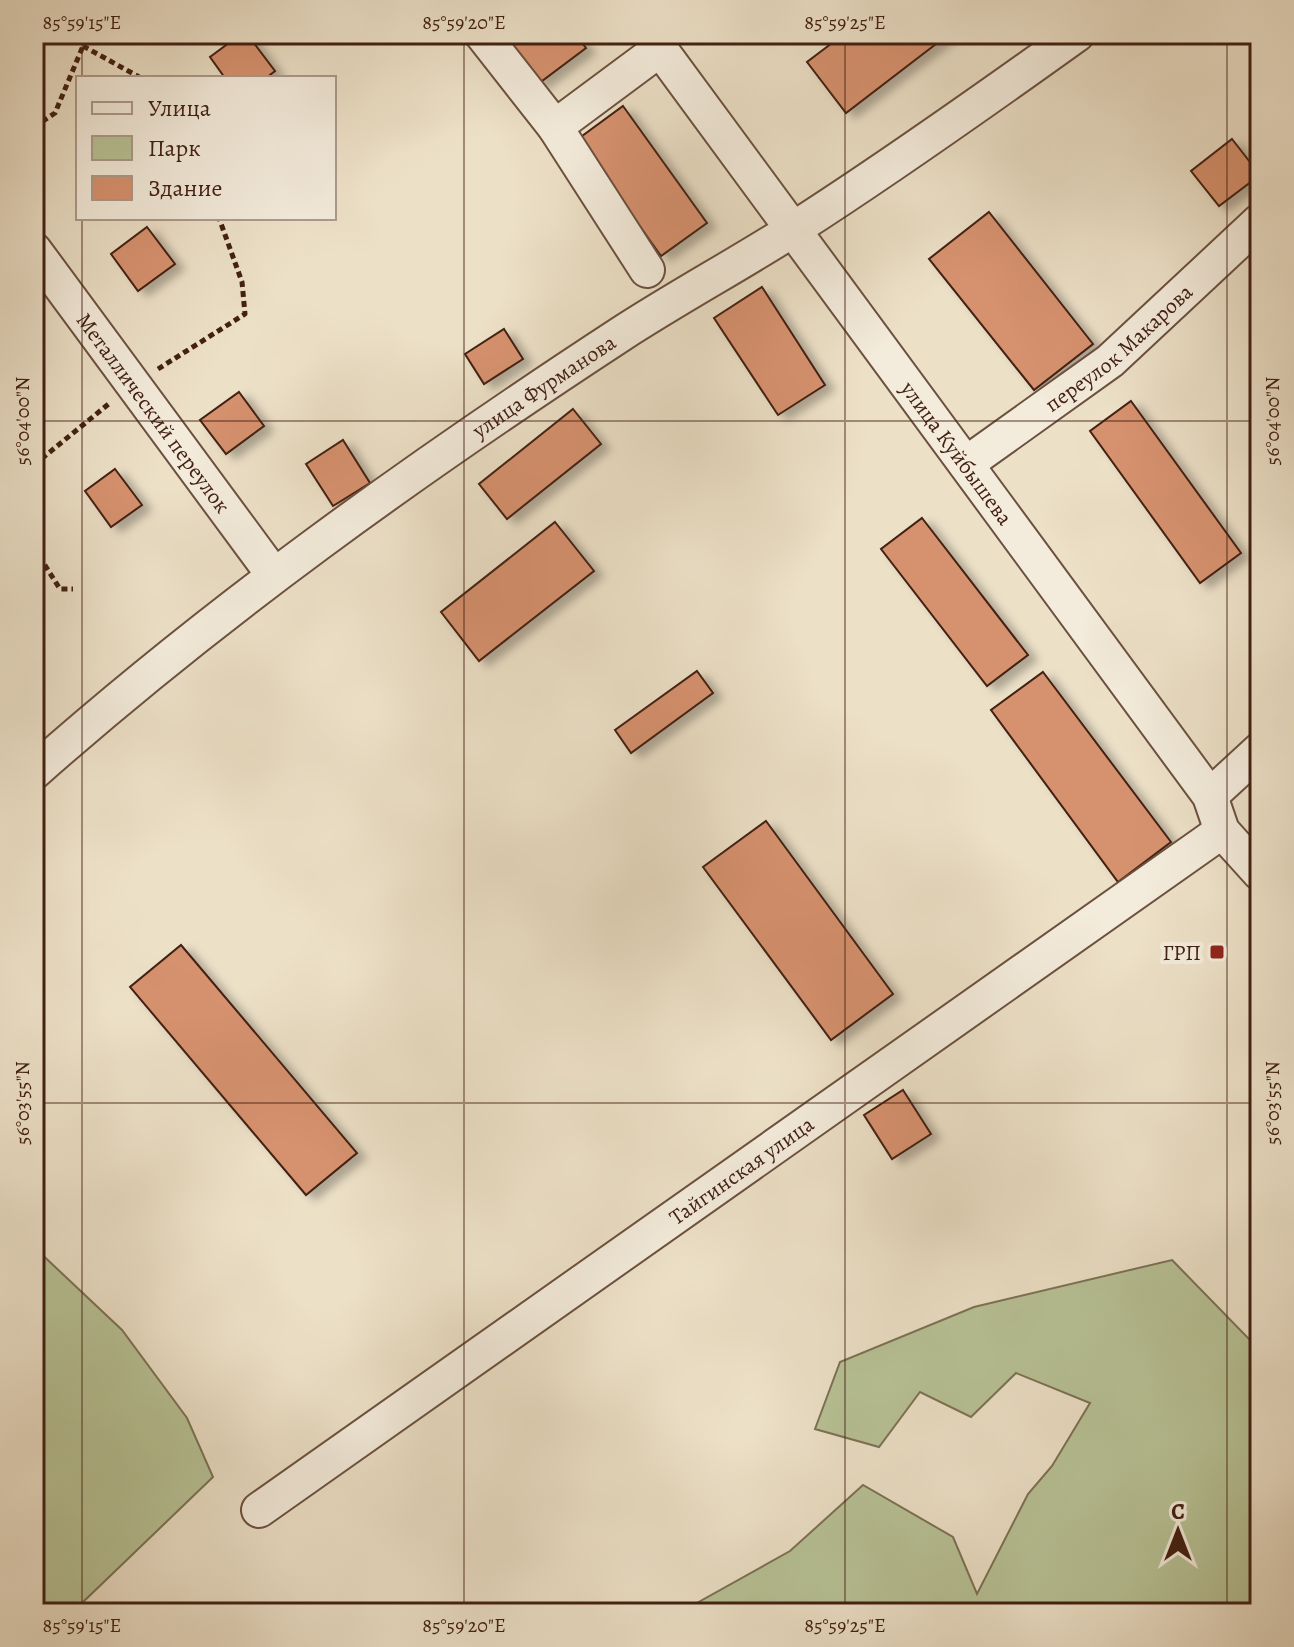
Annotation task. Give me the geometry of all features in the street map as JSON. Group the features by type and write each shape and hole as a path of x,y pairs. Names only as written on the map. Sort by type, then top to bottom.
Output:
{"street":[{"path":"482,34 555,127 647,270"},
{"name":"улица Фурманова","path":"34,772 122,694 273,574 622,334 795,229 924,144 1077,34"},
{"path":"555,127 654,41"},
{"name":"улица Куйбышева","path":"654,41 1210,796 1222,831 1260,873"},
{"name":"переулок Макарова","path":"966,464 1110,361 1260,221"},
{"name":"Металлический переулок","path":"34,250 273,574"},
{"path":"1210,796 1260,750"},
{"name":"Тайгинская улица","path":"259,1510 1222,831"}],"path":[{"path":"34,127 55,113 88,34"},
{"path":"83,46 137,76"},
{"path":"34,465 133,384 245,314 242,282 220,220"},
{"path":"34,548 60,589 73,589"}],"green space":[{"path":"34,1247 122,1330 187,1418 213,1477 81,1604 81,1613 34,1613"},
{"path":"1172,1260 1251,1341 1260,1359 1260,1607 1244,1613 679,1613 790,1551 863,1485 953,1537 977,1594 1028,1494 1052,1466 1090,1403 1016,1373 971,1417 920,1392 879,1447 815,1429 840,1362 974,1307"}],"building":[{"path":"241,34 247,34 275,71 269,76 224,76 210,57"},
{"path":"502,34 575,34 586,48 538,84"},
{"path":"844,34 949,34 846,113 807,62"},
{"path":"623,106 707,223 661,256 578,139"},
{"path":"1232,139 1260,175 1219,206 1191,171"},
{"path":"989,212 1093,344 1034,390 929,259"},
{"path":"147,227 175,264 138,291 111,254"},
{"path":"762,287 825,385 778,415 714,318"},
{"path":"504,329 523,359 484,384 465,354"},
{"path":"239,392 264,426 226,454 200,420"},
{"path":"1131,401 1241,553 1200,583 1090,431"},
{"path":"573,409 601,444 507,519 479,484"},
{"path":"343,440 370,483 333,506 306,464"},
{"path":"115,469 142,505 111,527 85,491"},
{"path":"922,518 1028,655 987,686 881,549"},
{"path":"555,522 594,571 479,661 441,612"},
{"path":"697,671 713,693 631,753 615,730"},
{"path":"1043,672 1171,842 1118,882 991,710"},
{"path":"766,821 893,994 831,1040 703,867"},
{"path":"181,945 357,1153 306,1195 130,987"},
{"path":"903,1090 931,1134 892,1159 864,1115"}],"place":[{"name":"ГРП","path":"1217,952"}]}
